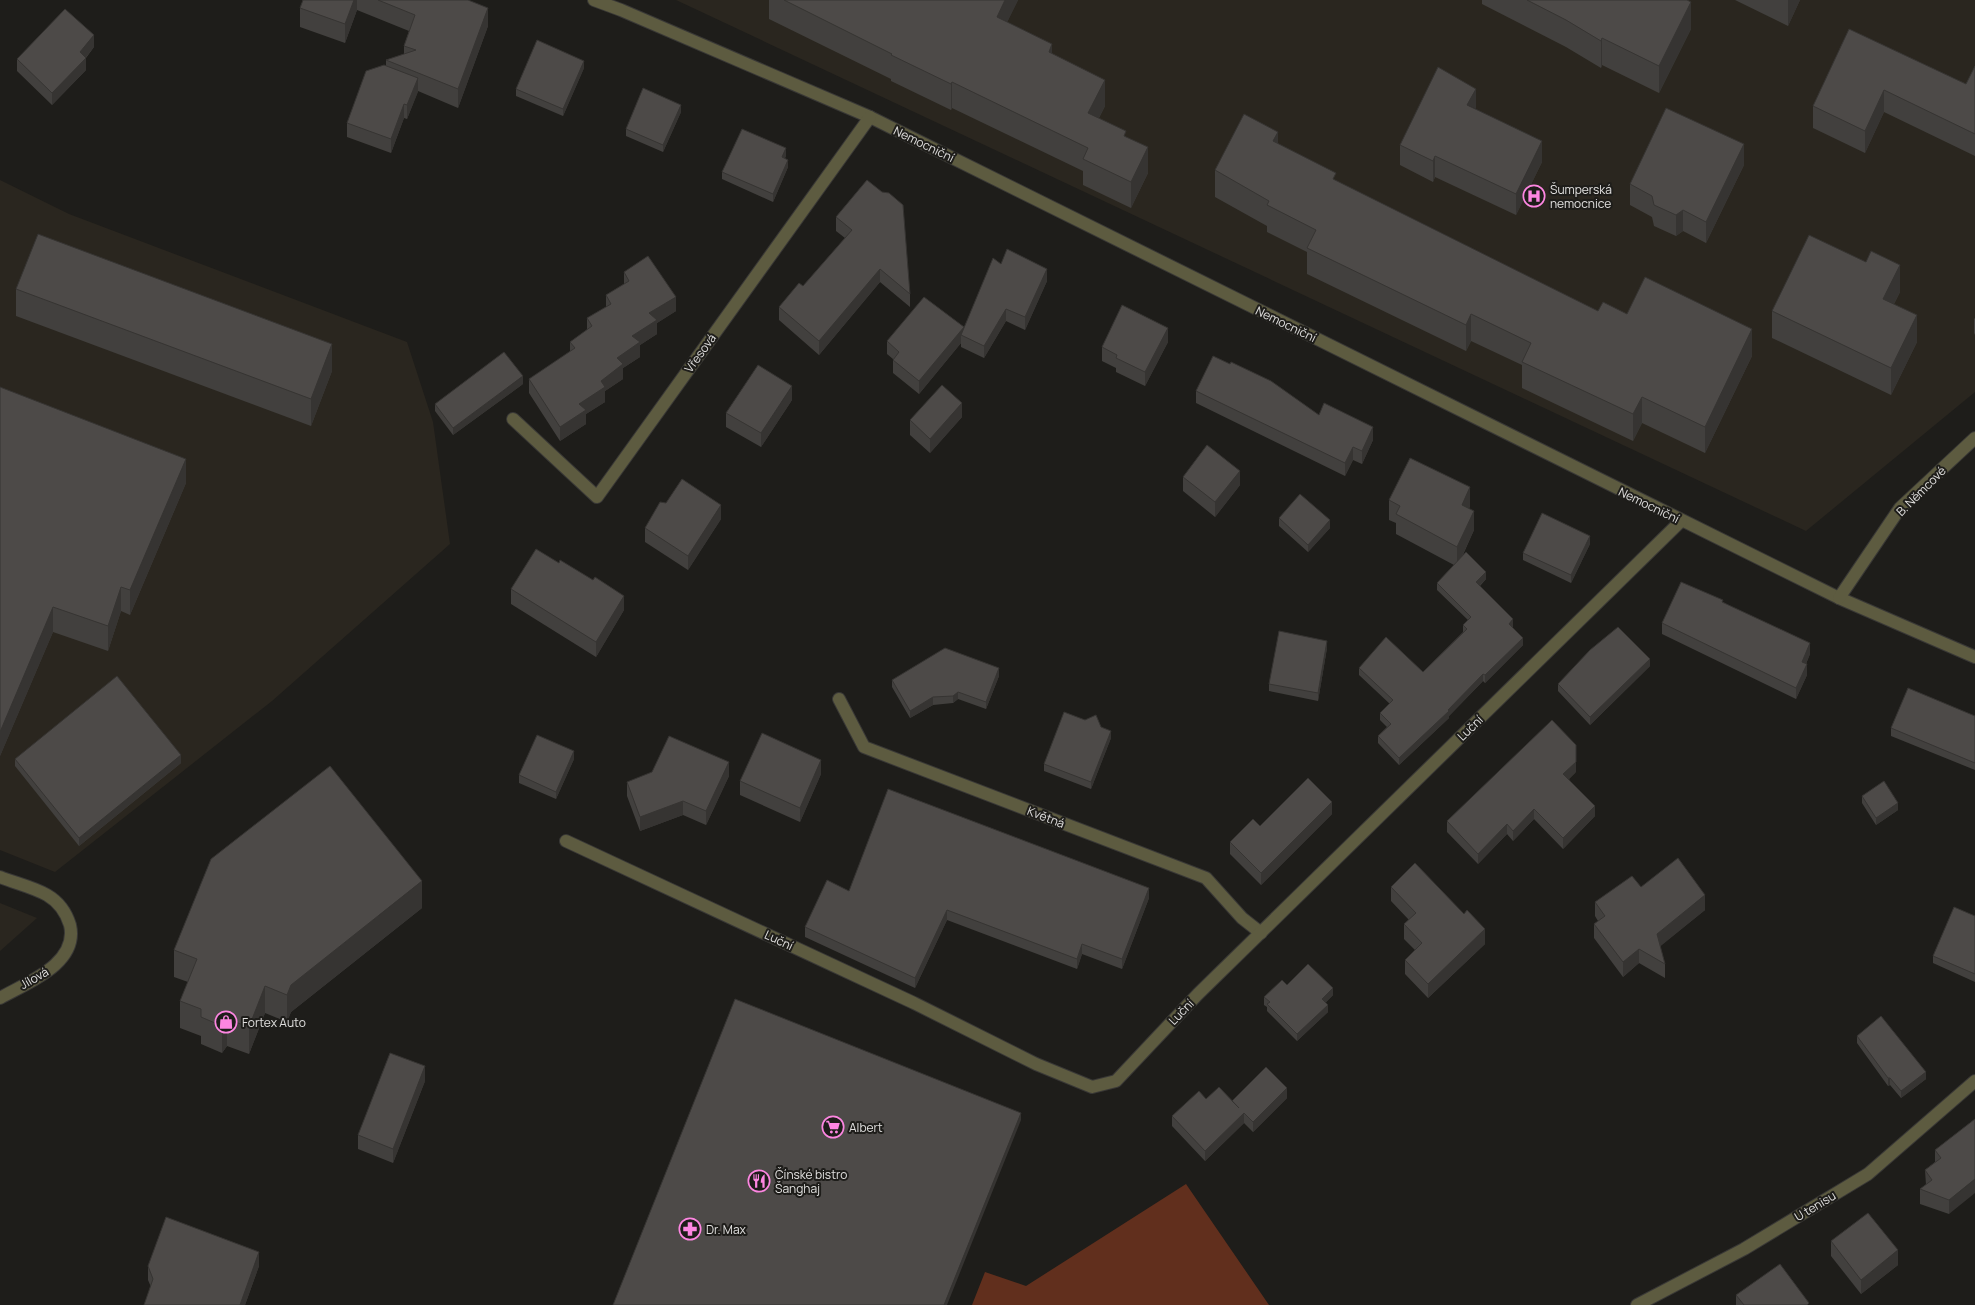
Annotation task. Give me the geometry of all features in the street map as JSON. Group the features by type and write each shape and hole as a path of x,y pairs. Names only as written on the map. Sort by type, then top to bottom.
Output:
{"street":[{"name":"Nemocniční","path":"594,0 630,13 870,117 1681,521 1839,598 1975,656"},
{"name":"Vřesová","path":"513,419 597,496 870,117"},
{"name":"B. Němcové","path":"1839,598 1900,508 1975,438"},
{"name":"Luční","path":"566,841 906,999 1036,1064 1092,1087 1116,1080 1191,1001 1681,521"},
{"name":"Květná","path":"840,699 864,748 1206,878 1242,918 1261,933"},
{"name":"Jílová","path":"0,876 47,895 61,906 68,917 71,930 68,947 58,963 41,976 0,998"},
{"name":"U tenisu","path":"1637,1305 1744,1249 1868,1174 1975,1081"}],"shaded area":[{"name":"Šumperská nemocnice","path":"676,0 1975,0 1975,392 1806,531"},
{"path":"0,180 69,214 407,342 433,422 450,544 272,701 55,872 0,850"},
{"path":"0,903 37,918 0,951"},
{"path":"1186,1184 1269,1305 972,1305 985,1272 1026,1286"}],"building":[{"path":"303,0 354,0 345,24 300,8"},
{"path":"378,0 468,0 488,8 458,89 386,60 416,50 404,46 415,15"},
{"path":"784,0 1005,0 997,17 1052,44 1049,52 1105,80 1088,113 1126,131 1124,136 1148,147 1131,182 1083,159 1088,148 952,82 951,84 891,55"},
{"path":"1527,0 1687,0 1691,2 1659,66 1602,38 1601,41"},
{"path":"65,9 94,35 80,52 86,58 52,93 17,59"},
{"path":"1849,29 1966,84 1975,66 1975,134 1884,90 1865,131 1813,106"},
{"path":"537,40 584,61 563,109 516,89"},
{"path":"384,65 418,78 407,105 404,104 391,139 347,123 366,71"},
{"path":"1438,67 1476,89 1467,105 1542,141 1516,194 1435,156 1433,161 1400,145"},
{"path":"643,88 681,105 663,145 626,129"},
{"path":"1666,108 1744,144 1706,222 1683,210 1676,215 1654,205 1652,196 1630,184"},
{"path":"1244,114 1278,132 1273,141 1336,173 1333,179 1598,311 1603,302 1627,314 1645,277 1752,329 1705,427 1642,397 1633,414 1522,362 1531,343 1471,314 1466,325 1307,248 1316,230 1267,205 1269,201 1215,170"},
{"path":"742,129 786,148 782,157 788,160 773,194 722,172"},
{"path":"867,180 882,192 889,193 903,205 910,294 880,269 819,341 779,307 799,283 803,286 852,230 836,217"},
{"path":"38,234 332,344 311,399 16,289"},
{"path":"1809,235 1866,262 1871,251 1900,265 1883,299 1917,315 1891,368 1772,311"},
{"path":"1007,249 1047,269 1025,317 1006,309 984,346 961,335 993,258 1001,264"},
{"path":"648,256 676,297 649,313 657,320 632,336 640,342 617,358 623,364 601,381 605,387 579,404 586,410 560,427 529,379 575,348 570,342 592,326 587,318 611,304 606,295 629,281 624,272"},
{"path":"924,297 964,327 919,381 893,360 899,352 887,341"},
{"path":"1122,305 1168,328 1145,372 1116,358 1117,355 1102,347"},
{"path":"504,352 523,376 453,428 435,404"},
{"path":"1213,356 1230,364 1231,362 1271,381 1319,415 1324,403 1373,427 1362,451 1353,447 1345,463 1196,391"},
{"path":"758,365 792,386 761,433 726,413"},
{"path":"942,385 962,403 930,439 910,420"},
{"path":"0,387 186,459 130,590 121,587 108,626 53,607 0,732"},
{"path":"1207,445 1240,471 1215,502 1183,477"},
{"path":"1410,458 1470,487 1462,505 1474,511 1457,547 1396,514 1400,506 1389,500"},
{"path":"682,479 721,505 688,556 645,528 660,502 666,503"},
{"path":"1300,494 1330,520 1308,545 1279,518"},
{"path":"1542,513 1590,536 1571,575 1523,553"},
{"path":"536,549 559,563 560,560 593,580 595,577 624,596 596,642 511,589"},
{"path":"1466,552 1486,572 1476,582 1513,619 1509,624 1523,638 1485,675 1483,674 1449,711 1399,758 1378,736 1391,724 1380,713 1393,700 1359,668 1386,637 1423,672 1467,629 1463,625 1471,617 1437,583"},
{"path":"1681,582 1723,600 1722,602 1810,643 1802,662 1807,664 1796,688 1662,623"},
{"path":"1618,627 1650,659 1590,717 1558,684 1590,650"},
{"path":"1279,631 1327,641 1318,693 1269,684"},
{"path":"945,648 999,668 986,702 958,692 953,696 933,697 910,711 892,680"},
{"path":"117,676 181,755 79,838 15,759"},
{"path":"1908,688 1975,716 1975,763 1891,728"},
{"path":"1064,712 1085,720 1096,715 1101,727 1111,731 1091,782 1044,764"},
{"path":"1552,720 1576,745 1576,762 1563,774 1595,806 1563,838 1534,809 1513,831 1507,824 1478,854 1447,821"},
{"path":"762,733 821,760 800,808 740,781"},
{"path":"537,735 574,751 556,792 519,775"},
{"path":"669,736 729,762 706,811 683,801 640,817 627,782 652,772"},
{"path":"330,766 422,881 291,985 287,995 265,986 249,1027 227,1019 222,1026 201,1017 201,1009 180,1001 197,959 174,950 211,859"},
{"path":"1308,778 1332,802 1261,873 1230,842 1253,819 1260,826"},
{"path":"1884,781 1898,803 1876,818 1862,796"},
{"path":"888,789 1149,888 1122,959 1082,944 1077,959 947,910 915,978 805,927 827,880 849,891"},
{"path":"1678,858 1705,895 1657,934 1665,964 1639,949 1623,962 1594,924 1605,916 1595,902 1632,876 1641,887"},
{"path":"1415,863 1464,914 1467,910 1485,929 1428,984 1405,960 1422,943 1404,924 1416,913 1391,887"},
{"path":"1954,907 1975,916 1975,974 1933,956"},
{"path":"1308,964 1333,988 1322,999 1328,1005 1297,1034 1267,1004 1270,1002 1264,997 1282,980 1287,985"},
{"path":"735,999 1021,1113 944,1305 613,1305"},
{"path":"1881,1016 1926,1072 1901,1091 1888,1078 1857,1036"},
{"path":"390,1053 425,1066 393,1149 358,1135"},
{"path":"1266,1067 1287,1088 1253,1122 1244,1113 1205,1151 1172,1116 1199,1091 1206,1099 1219,1087 1232,1101"},
{"path":"1975,1119 1975,1179 1949,1200 1920,1189 1932,1180 1925,1170 1941,1158 1935,1150"},
{"path":"1868,1213 1898,1250 1861,1280 1831,1241"},
{"path":"166,1217 259,1252 240,1305 144,1305 153,1279 148,1266"},
{"path":"1780,1264 1809,1303 1807,1305 1744,1305 1736,1295"}],"place":[{"name":"Šumperská nemocnice","path":"1534,196"},
{"name":"Fortex Auto","path":"226,1022"},
{"name":"Albert","path":"833,1127"},
{"name":"Čínské bistro Šanghaj","path":"759,1181"},
{"name":"Dr. Max","path":"690,1229"}]}
